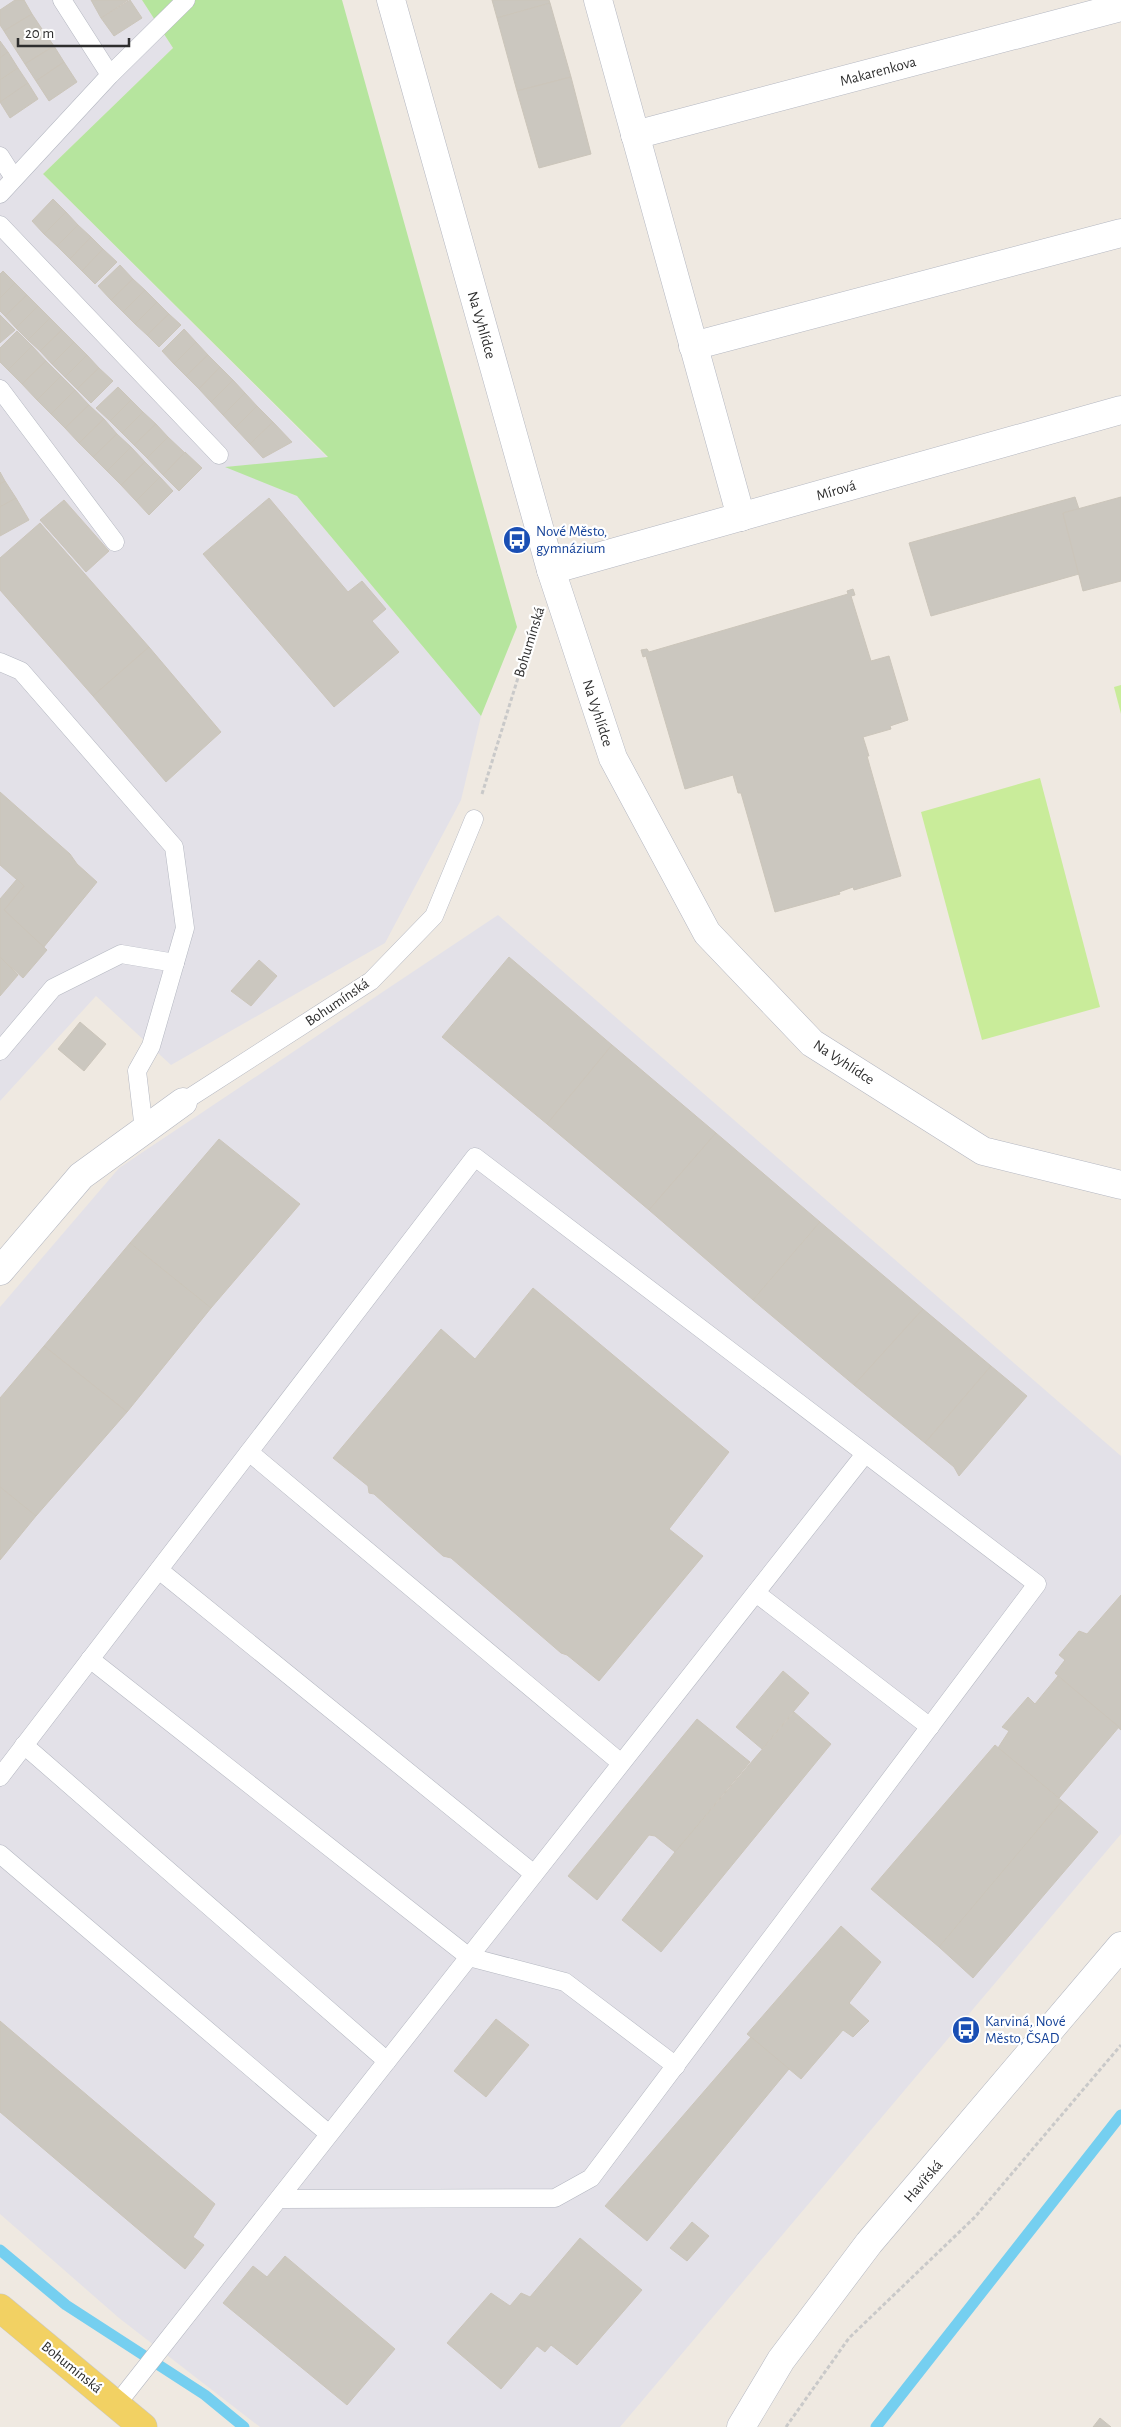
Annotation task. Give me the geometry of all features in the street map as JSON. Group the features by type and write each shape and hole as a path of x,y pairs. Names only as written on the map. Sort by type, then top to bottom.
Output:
{"main road":[{"name":"Bohumínská","path":"0,2308 144,2427"}],"street":[{"name":"Na Vyhlídce","path":"391,0 551,570 613,758 707,933 812,1043 983,1151 1121,1185"},
{"path":"598,0 741,517"},
{"name":"Makarenkova","path":"635,135 1121,7"},
{"path":"693,346 1121,232"},
{"name":"Mírová","path":"551,570 1121,410"},
{"name":"Bohumínská","path":"0,1271 81,1176 182,1102"},
{"name":"Havířská","path":"741,2427 781,2360 869,2243 1121,1946"}],"lane":[{"path":"62,0 110,75"},
{"path":"0,194 110,75 186,0"},
{"path":"0,156 14,178"},
{"path":"0,225 219,455"},
{"path":"0,390 115,542"},
{"path":"0,662 21,671 174,847 185,928 150,1046 137,1070 144,1130"},
{"name":"Bohumínská","path":"182,1102 370,981 434,916 474,819"},
{"path":"0,1051 53,988 120,954 174,963"},
{"path":"0,1777 475,1157 1037,1584 591,2178 555,2198 278,2199"},
{"path":"249,1452 621,1763"},
{"path":"117,2404 865,1454"},
{"path":"158,1570 534,1874"},
{"path":"756,1593 930,1727"},
{"path":"90,1659 468,1957 565,1982 676,2066"},
{"path":"24,1745 387,2061"},
{"path":"0,1854 329,2134"}],"path":[{"name":"Bohumínská","path":"474,819 536,618"},
{"path":"786,2427 849,2338 975,2217 1121,2045"}],"shaded area":[{"path":"0,0 142,0 173,48 43,174 328,458 227,467 297,496 481,716 461,800 385,943 171,1065 96,996 0,1101"},
{"path":"498,915 1121,1456 1121,1834 620,2427 260,2427 119,2318 0,2214 0,1307 119,1168"}],"green space":[{"path":"142,0 342,0 517,627 481,716 297,496 225,467 328,457 43,174 173,48"},
{"path":"1121,685 1121,714 1114,687"},
{"path":"1040,778 1100,1007 982,1040 921,812"}],"building":[{"path":"15,0 24,0 32,14 4,31 0,25 0,10"},
{"path":"91,0 128,0 101,18"},
{"path":"130,0 142,18 114,36 101,18"},
{"path":"492,0 549,0 550,3 497,18"},
{"path":"550,3 571,77 517,91 497,18"},
{"path":"32,14 42,29 14,47 4,31"},
{"path":"42,29 54,46 25,64 14,47"},
{"path":"0,41 8,52 0,58"},
{"path":"54,46 64,62 36,81 25,64"},
{"path":"8,52 18,68 0,80 0,58"},
{"path":"64,62 77,82 49,101 36,81"},
{"path":"18,68 28,83 0,102 0,80"},
{"path":"571,77 591,154 539,168 517,91"},
{"path":"28,83 38,99 10,118 0,102"},
{"path":"53,199 66,212 44,234 32,221"},
{"path":"66,212 78,225 57,246 44,234"},
{"path":"78,225 91,237 70,259 57,246"},
{"path":"91,237 103,249 82,271 70,259"},
{"path":"103,249 117,262 95,284 82,271"},
{"path":"120,265 133,279 111,300 98,286"},
{"path":"3,271 15,283 0,298 0,274"},
{"path":"133,279 145,290 123,312 111,300"},
{"path":"15,283 27,295 5,316 0,311 0,298"},
{"path":"145,290 157,302 135,324 123,312"},
{"path":"27,295 38,306 16,328 5,316"},
{"path":"157,302 169,314 147,335 135,324"},
{"path":"38,306 50,318 28,340 16,328"},
{"path":"169,314 181,325 159,347 147,335"},
{"path":"0,315 15,330 0,343"},
{"path":"50,318 62,330 40,351 28,340"},
{"path":"184,329 196,342 174,364 162,351"},
{"path":"62,330 74,342 52,364 40,351"},
{"path":"17,331 32,346 8,370 0,362 0,348"},
{"path":"74,342 87,355 65,377 52,364"},
{"path":"196,342 208,355 186,376 174,364"},
{"path":"32,346 46,361 22,384 8,370"},
{"path":"87,355 99,368 77,389 65,377"},
{"path":"208,355 220,367 199,389 186,376"},
{"path":"46,361 61,376 37,400 22,384"},
{"path":"220,367 233,380 211,402 199,389"},
{"path":"99,368 113,381 91,403 77,389"},
{"path":"61,376 75,390 51,414 37,400"},
{"path":"233,380 245,393 223,415 211,402"},
{"path":"118,387 131,400 110,421 96,408"},
{"path":"75,390 89,405 65,428 51,414"},
{"path":"245,393 257,406 235,428 223,415"},
{"path":"131,400 143,412 122,433 110,421"},
{"path":"89,405 104,419 79,443 65,428"},
{"path":"257,406 273,422 250,444 235,428"},
{"path":"143,412 156,424 134,445 122,433"},
{"path":"104,419 117,434 93,457 79,443"},
{"path":"273,422 292,442 263,458 250,444"},
{"path":"156,424 168,437 147,458 134,445"},
{"path":"117,434 131,447 107,471 93,457"},
{"path":"168,437 185,453 163,475 147,458"},
{"path":"131,447 145,462 121,485 107,471"},
{"path":"185,452 202,468 179,491 163,475"},
{"path":"145,462 160,477 136,501 121,485"},
{"path":"0,472 5,481 0,484"},
{"path":"160,477 173,491 149,515 136,501"},
{"path":"5,481 16,498 0,507 0,484"},
{"path":"1075,497 1079,509 1063,513 1079,574 931,616 909,543"},
{"path":"1121,497 1121,581 1083,591 1063,513"},
{"path":"16,498 29,520 0,536 0,507"},
{"path":"269,498 348,592 362,581 386,609 372,621 399,652 334,707 203,554"},
{"path":"64,500 109,551 86,572 40,520"},
{"path":"40,523 149,647 93,696 0,590 0,558"},
{"path":"853,589 855,595 851,596 871,661 889,656 908,720 890,726 891,729 863,737 901,876 854,890 853,887 839,892 840,894 775,912 741,793 738,793 733,775 685,789 646,656 643,657 641,650 647,649 649,652 848,594 847,591"},
{"path":"149,647 221,732 166,782 93,696"},
{"path":"0,792 70,854 77,864 97,882 43,948 4,910 24,886 0,865"},
{"path":"17,879 24,886 4,910 47,950 23,978 0,957 0,899"},
{"path":"0,957 18,975 0,996"},
{"path":"509,957 612,1045 547,1124 442,1037"},
{"path":"259,960 277,976 251,1006 231,991"},
{"path":"80,1022 106,1044 84,1071 58,1049"},
{"path":"612,1045 716,1133 649,1210 547,1124"},
{"path":"716,1133 820,1222 753,1300 649,1210"},
{"path":"219,1139 300,1204 211,1308 130,1243"},
{"path":"820,1222 923,1309 854,1385 753,1300"},
{"path":"130,1243 211,1308 127,1412 44,1346"},
{"path":"533,1288 729,1452 669,1529 703,1556 599,1681 567,1655 561,1653 451,1558 443,1556 374,1494 369,1493 368,1486 333,1458 441,1329 475,1359"},
{"path":"923,1309 991,1366 925,1443 854,1385"},
{"path":"44,1346 127,1412 36,1516 0,1487 0,1398"},
{"path":"991,1366 1027,1396 959,1476 954,1467 925,1443"},
{"path":"0,1487 36,1516 0,1560"},
{"path":"1121,1595 1121,1730 1055,1673 1065,1660 1059,1655 1079,1631 1087,1634"},
{"path":"783,1671 809,1693 762,1749 736,1727"},
{"path":"1058,1676 1119,1727 1059,1798 998,1748 1009,1731 1002,1727 1028,1697 1035,1704"},
{"path":"794,1712 831,1744 661,1952 622,1920 675,1852"},
{"path":"697,1719 750,1762 675,1852 655,1836 649,1835 597,1900 568,1876"},
{"path":"995,1745 1062,1801 939,1947 871,1889"},
{"path":"1062,1801 1098,1832 973,1978 939,1947"},
{"path":"841,1926 881,1962 849,2003 869,2021 853,2037 843,2030 801,2079 747,2034"},
{"path":"496,2019 529,2045 486,2097 454,2071"},
{"path":"0,2021 215,2204 193,2237 204,2245 185,2269 0,2112"},
{"path":"751,2037 789,2069 647,2241 605,2206"},
{"path":"692,2222 709,2236 687,2261 670,2248"},
{"path":"580,2238 642,2290 577,2365 551,2345 545,2352 537,2346 501,2389 447,2343 491,2293 510,2306 521,2293 530,2297"},
{"path":"285,2256 395,2349 347,2405 223,2303 253,2266 267,2277"},
{"path":"1100,2418 1111,2427 1093,2427"}],"waterway":[{"path":"876,2427 1121,2115"},
{"path":"0,2250 66,2305 205,2395 244,2427"}],"place":[{"name":"Nové Město, gymnázium","path":"517,540"},
{"name":"Karviná, Nové Město, ČSAD","path":"966,2030"}]}
